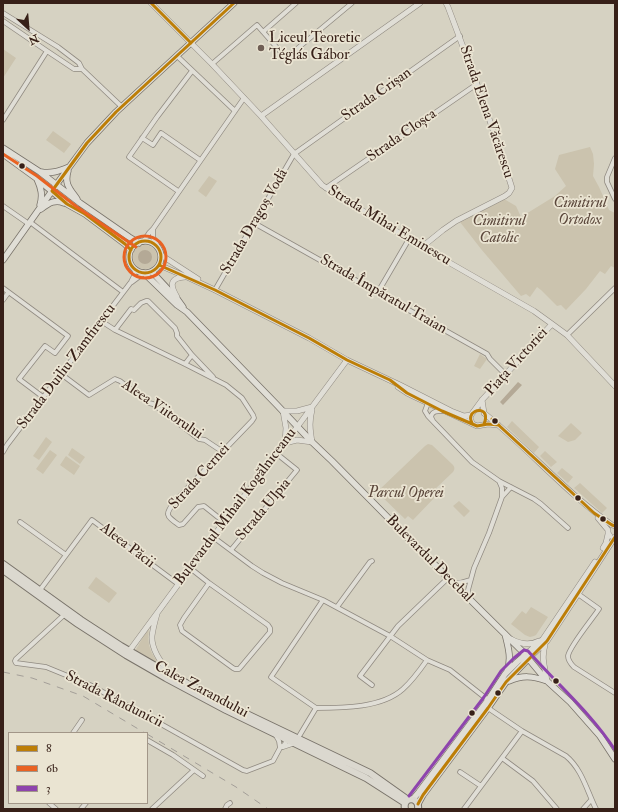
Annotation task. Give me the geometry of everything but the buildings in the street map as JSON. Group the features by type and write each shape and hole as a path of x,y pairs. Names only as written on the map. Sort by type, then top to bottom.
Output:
{"main road":[{"path":"3,260 87,143 122,107 234,3"},
{"path":"3,148 40,172 80,204 129,237 141,242 152,243 160,252 159,265 152,272 144,273 135,269 130,261 129,256 131,250 141,242"},
{"path":"3,154 36,178 67,204"},
{"path":"40,172 53,173 69,167"},
{"path":"69,167 66,178 68,187 80,204"},
{"path":"36,178 42,194 38,211"},
{"path":"38,211 53,201 60,201 85,214 131,250"},
{"name":"Bulevardul Decebal","path":"152,272 187,312 312,442 452,583 505,634 547,681 570,702 600,736 615,759"},
{"name":"Bulevardul Decebal","path":"144,273 177,305 187,312"},
{"name":"Calea Zarandului","path":"3,564 128,653 166,678 275,733 287,736"},
{"name":"Calea Zarandului","path":"3,570 64,615 128,653 366,778 408,803 416,801 418,807"},
{"path":"408,803 419,792 488,700 505,674 509,664 509,655 505,634"},
{"path":"505,674 517,662 527,657"},
{"path":"418,807 423,795 506,682 527,657"},
{"path":"506,682 523,676 534,677 547,681"}],"street":[{"name":"Strada Mihai Eminescu","path":"151,3 212,64 326,188 552,324 566,335 615,386"},
{"path":"263,32 296,3"},
{"path":"212,64 256,26 258,26 286,58 352,3"},
{"path":"261,116 420,3"},
{"name":"Strada Elena Văcărescu","path":"422,247 452,224 505,196 512,188 460,36 446,3"},
{"path":"3,13 79,63 82,69 122,107"},
{"path":"3,21 74,68 82,69"},
{"name":"Strada Crișan","path":"294,154 460,36"},
{"path":"53,55 58,48"},
{"path":"3,120 47,51"},
{"path":"177,56 235,111"},
{"path":"178,191 129,157 192,71"},
{"name":"Strada Cloșca","path":"326,188 477,84"},
{"path":"141,242 153,229 244,98"},
{"path":"142,138 153,145 161,133 200,160"},
{"name":"Strada Dragoș Vodă","path":"215,290 294,154"},
{"path":"615,158 607,177 607,182 615,199"},
{"path":"3,206 29,223 123,292"},
{"name":"Strada Împăratul Traian","path":"254,223 487,354 506,375"},
{"path":"153,229 153,237 160,252 215,290"},
{"path":"378,292 409,239"},
{"path":"159,265 215,290 309,338 347,360 390,380 437,406 442,411"},
{"path":"131,282 135,269"},
{"path":"131,282 144,273"},
{"path":"178,300 172,288 172,284 178,278 187,277"},
{"name":"Strada Duiliu Zamfirescu","path":"3,452 131,282"},
{"path":"3,288 68,336 55,353 45,346 19,379 44,397"},
{"path":"566,335 615,288"},
{"path":"3,300 8,293"},
{"path":"115,330 131,309 134,310 140,303 146,300 175,328 177,336 192,355 217,380"},
{"path":"101,321 115,330 217,380"},
{"name":"Piața Victoriei","path":"473,413 482,400 552,324"},
{"path":"185,364 192,355"},
{"name":"Bulevardul Mihail Kogălniceanu","path":"128,653 224,522 313,407 347,360"},
{"name":"Aleea Viitorului","path":"61,374 89,395 115,379 120,381 199,439 205,440 223,452"},
{"name":"Strada Cernei","path":"217,380 226,385 242,398 254,418 175,501 168,510 167,514 168,518 181,525 198,507 204,506 224,522"},
{"path":"390,380 407,393 428,403 460,415 467,416 473,413"},
{"name":"Piața Victoriei","path":"482,400 486,420 484,424"},
{"path":"428,403 425,411 428,416 472,462 499,481 534,499 568,528"},
{"path":"428,416 429,408 437,406"},
{"path":"313,407 310,418 312,442 297,440 285,443 286,428 283,411 297,411 313,407"},
{"path":"433,421 431,417 433,413 436,411 442,411 477,426 484,424 499,425"},
{"name":"Piața Victoriei","path":"473,413 480,411 485,413"},
{"path":"472,423 473,413"},
{"path":"485,413 611,529 611,536 615,537 578,594 545,640 527,657"},
{"name":"Strada Ulpia","path":"231,550 297,470 277,454"},
{"path":"499,481 502,488 502,497"},
{"path":"469,599 468,590 474,568 489,534 502,497 510,487"},
{"name":"Aleea Păcii","path":"40,590 92,520 178,584"},
{"path":"20,522 66,555"},
{"path":"547,681 543,663 545,640 605,546 611,529"},
{"path":"213,537 263,573 337,607 390,636 427,660 450,670 488,700"},
{"path":"337,607 372,561"},
{"path":"190,568 270,628 270,632 239,669 235,669 182,631 180,625 209,583"},
{"path":"372,685 360,676 390,636 411,613 448,578"},
{"path":"452,583 465,582 471,579"},
{"path":"578,594 599,609 571,648 568,656 569,661 574,667 615,692"},
{"path":"323,600 271,677 316,708 366,705 383,701 402,690 427,660"},
{"path":"158,611 152,633 153,644 159,659 171,675"},
{"name":"Strada Rândunicii","path":"64,615 16,659 15,662 46,667 90,685 242,770 247,770 273,761 280,748"},
{"path":"505,634 512,640 522,644 531,644 545,640"},
{"path":"280,748 296,741 316,708"},
{"path":"488,708 522,732 572,760 596,809"},
{"path":"74,732 82,720"},
{"path":"464,809 522,732"},
{"path":"275,733 279,741 280,748"},
{"path":"280,748 282,742 287,736"},
{"path":"148,741 173,755 203,776"},
{"path":"502,758 533,781 558,809"},
{"path":"152,809 194,770"},
{"path":"460,772 481,786"},
{"path":"583,809 591,800"},
{"path":"225,809 230,803"}],"green space":[{"path":"3,49 16,58 3,78"},
{"path":"53,131 71,144 64,153 46,140"},
{"path":"590,147 593,154 593,176 609,210 615,213 615,268 611,266 605,274 600,271 586,289 566,310 561,305 557,306 537,287 530,297 526,294 521,296 460,222 504,199 516,206 521,217 555,196 566,186 555,169 559,155"},
{"path":"209,176 217,181 206,197 198,191"},
{"path":"145,245 150,246 156,252 156,262 150,268 145,269 140,268 134,262 133,257 134,252 140,246"},
{"path":"480,354 487,359 480,369 474,366"},
{"path":"512,421 539,447 534,453 507,427"},
{"path":"571,423 582,433 575,440 568,442 558,436"},
{"path":"46,437 52,442 39,460 33,456"},
{"name":"Parcul Operei","path":"428,444 432,445 452,464 454,470 433,491 437,495 413,520 408,516 405,519 377,492"},
{"path":"72,448 85,457 80,464 68,455"},
{"path":"50,450 57,455 43,474 36,469"},
{"path":"545,451 557,462 551,467 540,456"},
{"path":"66,456 80,466 74,475 60,465"},
{"path":"562,468 573,477 568,483 557,473"},
{"path":"580,483 607,508 602,513 574,488"},
{"path":"459,501 470,511 464,517 453,506"},
{"path":"96,577 117,593 109,603 88,588"},
{"path":"531,607 548,617 536,635 530,637 511,624 522,611 526,614"},
{"path":"149,627 148,639 150,648 160,666 135,651"}],"shaded area":[{"path":"145,250 150,252 152,257 150,262 145,264 140,262 138,257 140,252"},
{"path":"518,382 522,385 503,405 500,402"}],"railway":[{"path":"3,672 32,678 83,696 143,732"},
{"path":"148,735 236,787 268,809"}],"transit line":[{"name":"8","path":"151,3 191,43"},
{"name":"8","path":"131,250 85,214 67,204 52,191 87,143 116,112 234,3"},
{"name":"6b","path":"3,154 37,176 77,207 136,247"},
{"name":"6b","path":"145,236 160,242 166,257 160,272 145,278 130,272 124,257 130,242 145,236"},
{"name":"8","path":"145,241 151,242 158,248 161,257 160,263 154,270 145,273 139,272 132,266 129,257 130,251 136,244 145,241"},
{"name":"8","path":"159,265 215,290 309,338 347,360 390,380 407,393 442,411 477,426 488,424 499,425"},
{"name":"8","path":"472,423 472,413 475,411 481,411 485,414 486,418 484,424"},
{"name":"8","path":"492,419 594,513 615,526"},
{"name":"8","path":"418,804 423,795 506,682 547,641 615,537"},
{"name":"3","path":"409,796 484,697 501,671 524,650 528,651 585,711 606,736 615,750"}],"place":[{"name":"Liceul Teoretic Téglás Gábor","path":"261,48"}],"park label":[{"name":"Cimitirul Ortodox","path":"580,212"},
{"name":"Cimitirul Catolic","path":"499,230"}]}
